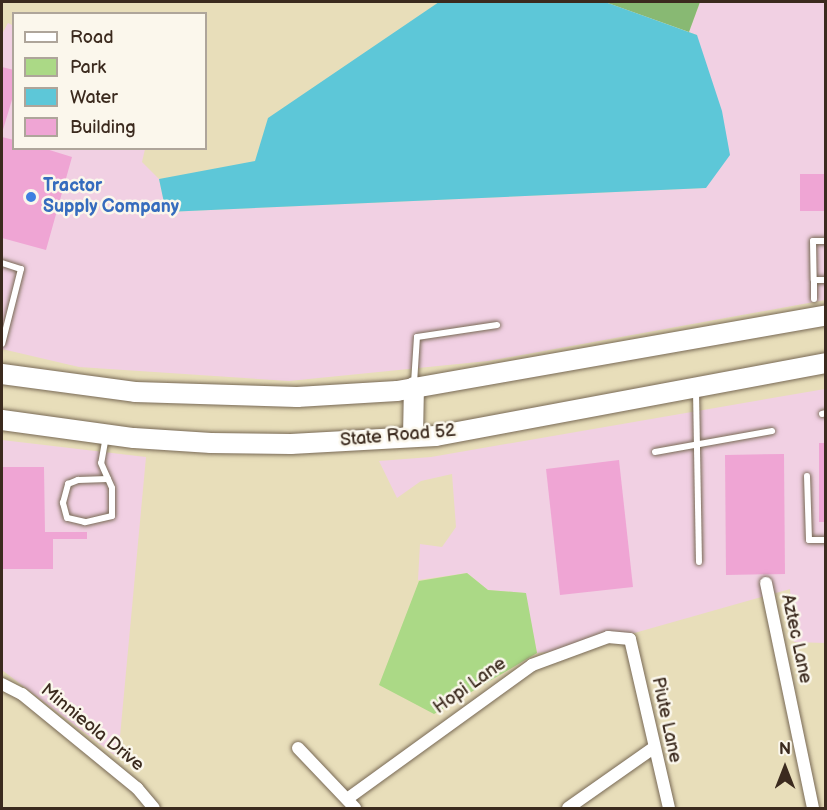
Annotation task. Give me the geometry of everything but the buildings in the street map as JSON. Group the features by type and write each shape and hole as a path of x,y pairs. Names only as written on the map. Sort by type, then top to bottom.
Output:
{"main road":[{"path":"2,374 135,392 297,397 414,387 825,315"},
{"name":"State Road 52","path":"2,420 106,435 211,443 291,444 413,437 825,363"},
{"path":"413,437 414,387"}],"street":[{"name":"Aztec Lane","path":"766,583 813,808"},
{"name":"Hopi Lane","path":"351,804 532,665 608,637 630,639"},
{"name":"Piute Lane","path":"630,639 652,749 669,808"},
{"name":"Minnieola Drive","path":"2,684 22,694 136,788 154,808"},
{"path":"298,748 351,804"},
{"path":"568,808 652,749"}],"lane":[{"path":"814,299 813,241 825,241"},
{"path":"2,263 21,269 2,344"},
{"path":"814,280 825,280"},
{"path":"414,387 414,342 417,337 497,325"},
{"path":"696,387 699,445 699,562"},
{"path":"655,452 772,431"},
{"path":"106,435 101,463 112,488 112,516 85,522 67,518 63,502 68,484 78,480 108,479"},
{"path":"807,476 809,540 825,540"}],"shaded area":[{"path":"700,2 825,2 825,300 488,361 289,381 79,367 2,349 2,34 8,23 12,25 12,150 145,150 142,162 159,179 166,212 706,188 697,35 689,32"},
{"path":"825,389 825,643 794,642 790,589 578,649 537,653 525,593 488,590 467,573 418,580 420,544 442,547 456,527 452,474 421,481 397,498 379,461 431,457"},
{"path":"2,440 146,457 118,758 2,670"}],"green space":[{"path":"605,2 700,2 689,32"},
{"path":"467,573 488,590 526,593 537,653 434,714 379,685 419,581"}],"water":[{"path":"439,2 605,2 697,35 722,111 730,155 706,188 166,212 159,179 255,161 268,118"}],"place":[{"name":"Tractor Supply Company","path":"31,197"}]}
